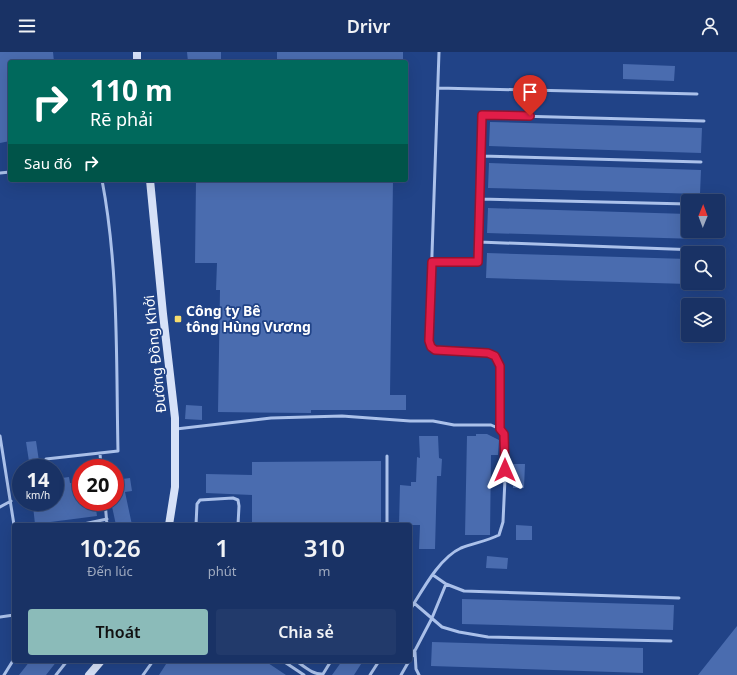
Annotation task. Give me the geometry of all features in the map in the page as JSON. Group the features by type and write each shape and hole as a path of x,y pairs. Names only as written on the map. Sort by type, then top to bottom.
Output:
{"main road":[{"name":"Đường Đồng Khởi","path":"150,182 175,418 175,487 169,523"},
{"path":"90,675 99,663"}],"lane":[{"path":"439,52 429,341 431,347 435,350 488,353 495,356 500,366 500,429"},
{"path":"438,88 697,94"},
{"path":"432,262 478,262 482,115 704,121"},
{"path":"482,156 701,162"},
{"path":"46,459 118,451 113,281 109,223 102,182"},
{"path":"480,200 681,204"},
{"path":"479,242 681,249"},
{"path":"175,430 271,418 342,416 410,421 433,421 454,425 491,425 500,429 504,434 506,457 503,522 499,535 461,548 453,553 443,562 433,575 412,606"},
{"path":"0,436 14,523"},
{"path":"100,453 100,459"},
{"path":"387,456 387,523"},
{"path":"196,523 197,504 200,500 233,498 238,500 238,523"},
{"path":"0,507 11,500"},
{"path":"106,511 107,523"},
{"path":"88,523 106,519"},
{"path":"433,575 446,584 464,591 679,598"},
{"path":"412,657 432,618 446,584"},
{"path":"414,603 442,627 459,632 488,637 671,641"},
{"path":"0,617 12,615"},
{"path":"415,652 416,669 419,675"},
{"path":"4,675 12,662"},
{"path":"56,675 65,663"},
{"path":"143,675 152,663"},
{"path":"286,663 304,675"},
{"path":"299,663 313,673 319,675 323,674 331,663"},
{"path":"370,675 378,663"},
{"path":"401,675 408,663"},
{"path":"373,670 374,675"}],"building":[{"path":"0,52 53,52 54,60 8,60 8,141 0,143"},
{"path":"187,52 221,52 221,60 188,60"},
{"path":"277,52 403,52 403,60 277,60"},
{"path":"623,64 675,66 674,81 623,79"},
{"path":"490,122 702,128 701,153 489,146"},
{"path":"489,163 701,170 700,194 488,188"},
{"path":"196,182 393,182 390,395 406,395 406,410 311,410 311,413 218,412 220,290 216,290 217,263 195,263"},
{"path":"488,208 681,214 681,238 698,238 698,239 487,233"},
{"path":"487,253 681,259 681,284 486,278"},
{"path":"186,405 202,406 202,420 185,419"},
{"path":"476,434 487,434 499,440 498,455 491,455 490,535 465,535 467,436 476,436"},
{"path":"419,436 438,436 439,458 442,459 441,476 437,476 435,549 419,549 420,525 412,525 412,523 399,523 400,485 411,486 411,482 416,482 417,457 420,458"},
{"path":"36,441 39,459 29,459 26,442"},
{"path":"381,461 381,523 252,523 252,495 206,493 206,474 252,475 252,462"},
{"path":"513,464 525,464 524,488 513,488"},
{"path":"69,477 70,483 72,483 72,511 96,511 97,516 35,523 34,511 64,511 64,478"},
{"path":"130,478 132,491 125,492 132,523 116,523 113,511 124,511 124,479"},
{"path":"516,525 532,526 532,540 516,540"},
{"path":"487,556 508,558 507,569 486,568"},
{"path":"462,599 674,605 673,630 462,624"},
{"path":"737,626 737,675 698,675"},
{"path":"432,642 643,648 643,673 431,666"},
{"path":"28,663 55,663 46,675 19,675"},
{"path":"167,663 268,663 286,675 159,675"},
{"path":"341,663 362,663 354,675 332,675"}],"place":[{"name":"Công ty Bê tông Hùng Vương","path":"178,319"}],"route":[{"path":"505,470 506,457 504,434 500,429 500,366 495,356 488,353 435,350 431,347 429,341 432,262 478,262 482,115 530,116"}]}
